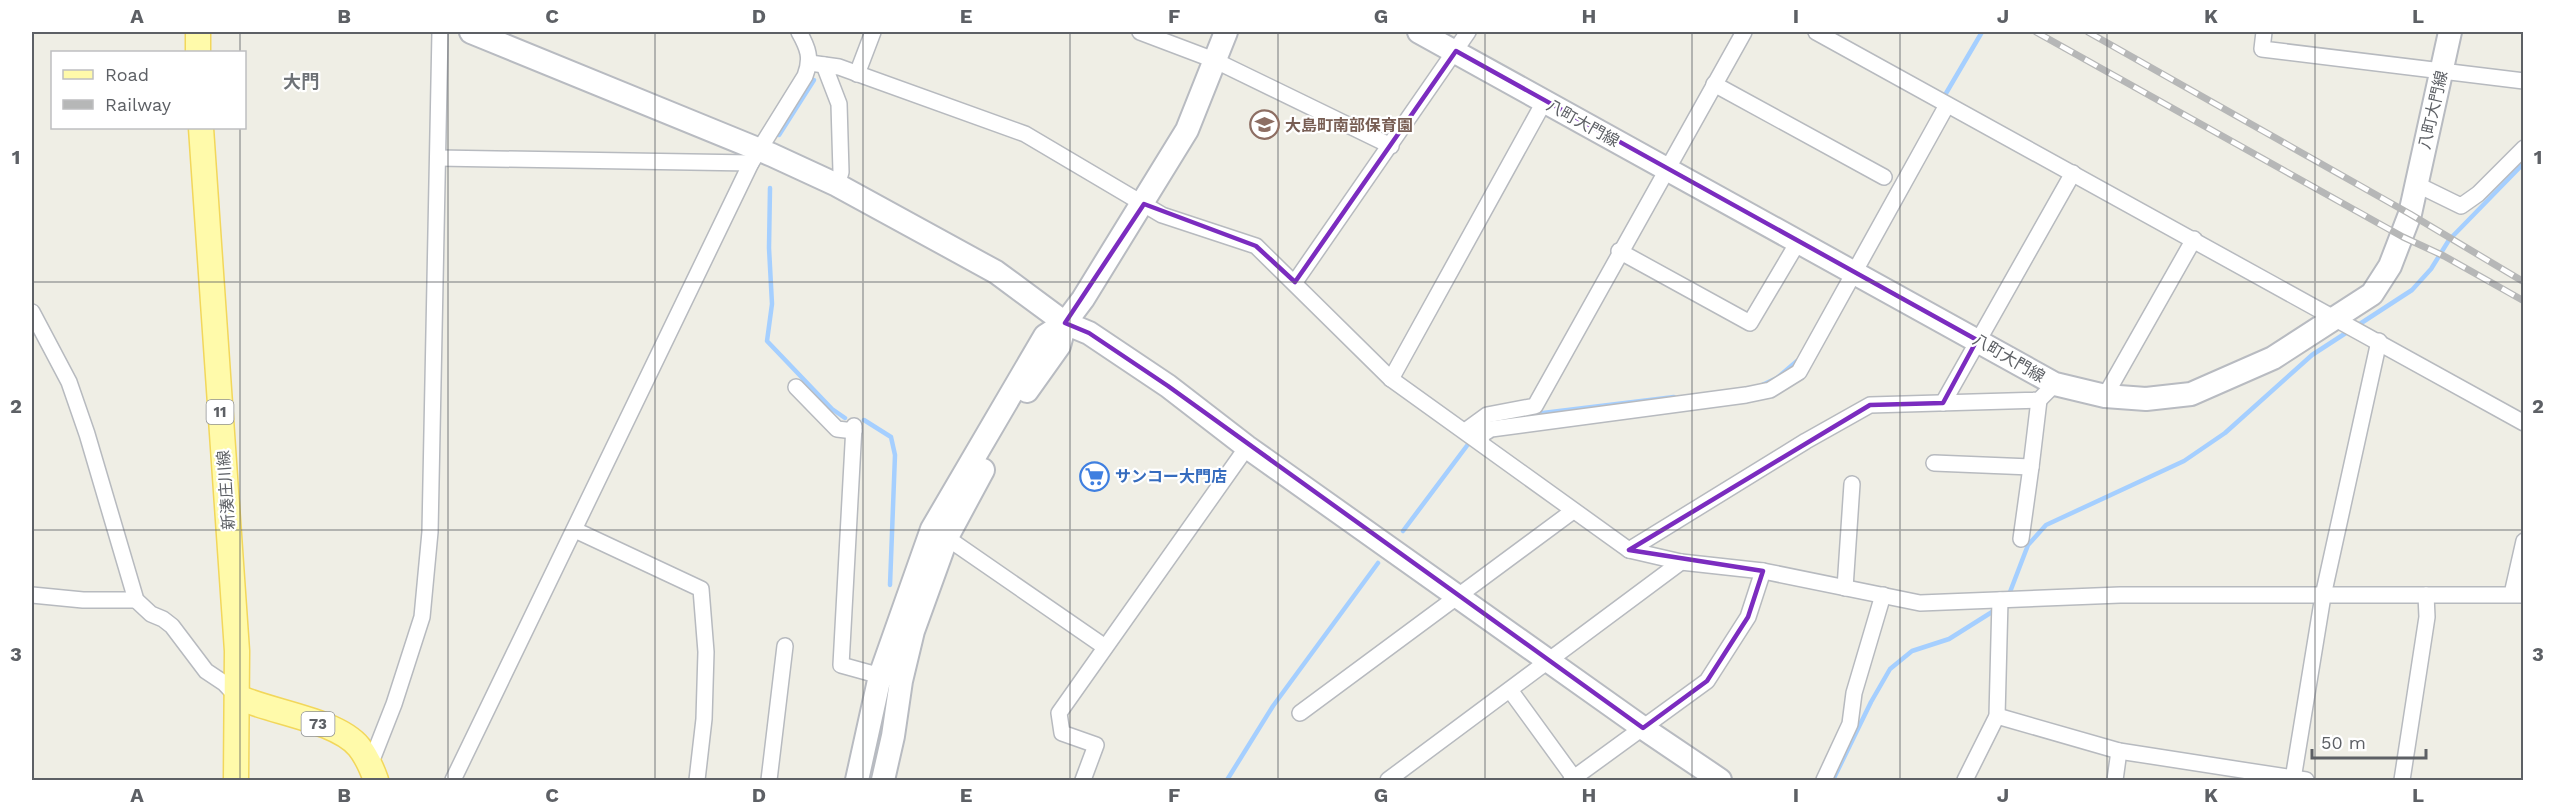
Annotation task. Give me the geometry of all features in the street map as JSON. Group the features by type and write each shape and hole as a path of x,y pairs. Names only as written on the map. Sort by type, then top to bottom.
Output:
{"main road":[{"path":"198,32 198,51"},
{"name":"新湊庄川線","path":"201,129 235,622 238,697 236,780"},
{"name":"73","path":"238,697 333,728 358,745 373,773"}],"street":[{"path":"373,773 422,616 430,532 440,32"},
{"path":"471,32 754,156 837,185 996,272 1065,323 1089,333 1168,387 1247,447 1643,728 1720,780"},
{"path":"799,32 839,104 842,172 837,185"},
{"path":"856,74 873,32"},
{"path":"1140,32 1214,60 1391,146"},
{"path":"857,780 890,679 914,631 940,533 1020,401 1059,346 1065,323 1144,204 1187,130 1226,32"},
{"name":"八町大門線","path":"1419,32 1977,340 2047,392 2146,399 2191,394 2273,358 2372,294 2390,266 2403,237 2450,32"},
{"path":"1295,282 1468,32"},
{"path":"1464,431 1486,415 1535,406 1619,251 1744,32"},
{"path":"1816,32 2336,317 2523,423"},
{"path":"2264,32 2262,49 2523,81"},
{"path":"453,780 754,156 805,76 817,64"},
{"path":"817,64 839,67 1024,134 1162,214 1256,246 1391,379 1629,550 1680,561 1763,571 1920,603 2120,596 2518,594 2523,541"},
{"path":"1714,84 1884,177"},
{"path":"1391,379 1544,102"},
{"path":"1480,442 1483,434 1491,429 1770,390 1799,372 1856,274 1947,105"},
{"path":"2416,184 2461,206 2478,194 2523,148"},
{"path":"438,158 754,156"},
{"path":"1943,403 2073,173"},
{"path":"2105,396 2194,239"},
{"path":"1619,251 1750,323 1798,242"},
{"path":"32,312 69,382 87,434 136,600 151,614 172,626 206,671 224,683 238,697"},
{"path":"1996,716 2119,752 2291,779 2323,596 2379,341"},
{"path":"796,387 837,429 854,428 841,665 890,679"},
{"path":"1629,550 1806,441 1870,405 1943,403 2047,392 2031,467 2021,539"},
{"path":"1083,780 1096,745 1062,733 1059,713 1247,447"},
{"path":"1934,463 2031,467"},
{"path":"1845,588 1852,484"},
{"path":"1300,713 1573,510"},
{"path":"575,530 701,589 706,652 704,718 697,780"},
{"path":"940,533 1105,647"},
{"path":"1388,780 1680,561"},
{"path":"1510,690 1573,779 1707,681 1748,616 1763,571"},
{"path":"32,595 82,600 136,600"},
{"path":"1824,780 1850,724 1856,683 1883,595"},
{"path":"2402,780 2427,616 2426,595"},
{"path":"1965,780 1996,716 2000,600"},
{"path":"769,780 785,646"},
{"path":"883,780 893,736 890,679"},
{"path":"2115,780 2119,752"}],"highlighted area":[{"path":"1456,51 1977,340 1943,403 1870,405 1629,550 1763,571 1748,617 1707,681 1643,728 1168,386 1089,333 1065,323 1144,204 1256,246 1295,282"}],"waterway":[{"path":"1945,95 1982,32"},
{"path":"779,135 814,80"},
{"path":"2010,592 2028,545 2046,525 2184,461 2225,433 2312,355 2412,290 2431,269 2449,240 2524,163"},
{"path":"770,188 769,248 772,304 767,341 832,409 845,418"},
{"path":"1760,386 1777,378 1797,361"},
{"path":"1519,416 1674,397"},
{"path":"864,420 891,437 895,455 890,585"},
{"path":"1403,531 1469,443"},
{"path":"1227,780 1273,706 1378,563"},
{"path":"1833,780 1871,702 1890,669 1912,651 1949,639 1992,612"},
{"path":"874,771 886,709"}],"railway":[{"path":"2036,32 2403,237 2444,256 2524,301"},
{"path":"2088,32 2410,214 2524,282"}],"place":[{"name":"大島町南部保育園","path":"1264,125"},
{"name":"サンコー大門店","path":"1094,476"}],"district":[{"name":"大門","path":"301,81"}]}
